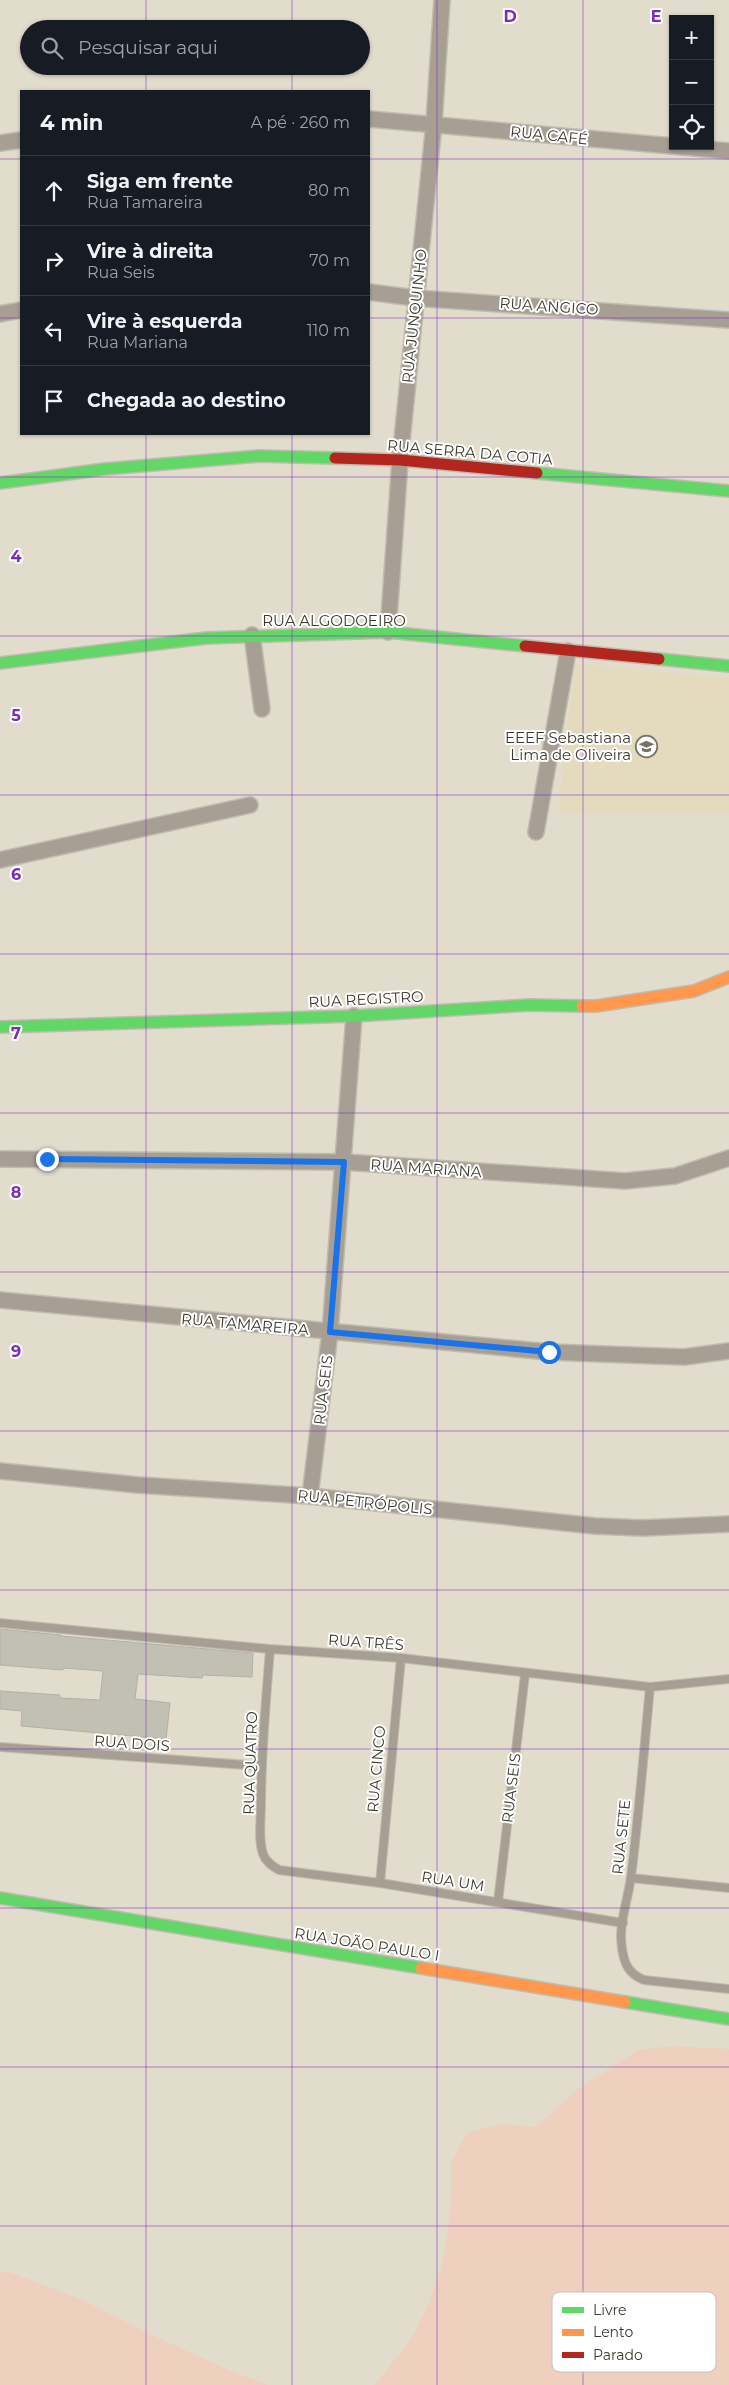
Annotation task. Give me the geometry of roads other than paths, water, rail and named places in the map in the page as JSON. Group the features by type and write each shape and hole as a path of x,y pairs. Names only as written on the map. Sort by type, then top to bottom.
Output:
{"street":[{"name":"RUA JUNQUINHO","path":"388,632 400,460 434,124 442,0"},
{"name":"RUA CAFÉ","path":"370,119 729,151"},
{"path":"0,143 20,140"},
{"name":"RUA ANGICO","path":"370,292 415,298 729,320"},
{"path":"0,314 20,310"},
{"name":"RUA SERRA DA COTIA","path":"0,483 105,469 258,456 400,460 729,491"},
{"name":"RUA ALGODOEIRO","path":"0,663 206,638 388,632 568,652 729,666"},
{"path":"252,635 262,709"},
{"path":"536,832 568,652"},
{"path":"0,860 250,805"},
{"name":"RUA REGISTRO","path":"0,1027 354,1016 529,1005 596,1006 686,992 729,977"},
{"name":"RUA SEIS","path":"310,1496 330,1332 354,1016"},
{"name":"RUA MARIANA","path":"0,1159 344,1162 625,1181 675,1176 729,1158"},
{"name":"RUA TAMAREIRA","path":"0,1300 462,1346 566,1353 684,1357 729,1350"},
{"name":"RUA PETRÓPOLIS","path":"0,1472 138,1485 310,1496 595,1526 643,1528 729,1524"},
{"name":"RUA JOÃO PAULO I","path":"0,1898 729,2019"}],"lane":[{"name":"RUA TRÊS","path":"0,1623 270,1649 401,1658 525,1674 650,1687 729,1679"},
{"name":"RUA QUATRO","path":"270,1649 261,1766 260,1835 262,1852 266,1860 279,1870"},
{"name":"RUA CINCO","path":"380,1883 401,1658"},
{"name":"RUA SEIS","path":"498,1902 525,1674"},
{"name":"RUA SETE","path":"650,1687 631,1878 623,1923 621,1946 623,1959 632,1974 644,1980 729,1989"},
{"name":"RUA DOIS","path":"0,1747 261,1766"},
{"name":"RUA UM","path":"279,1870 380,1883 623,1923"},
{"path":"631,1878 729,1888"}],"place":[{"name":"EEEF Sebastiana Lima de Oliveira","path":"647,746"}]}
